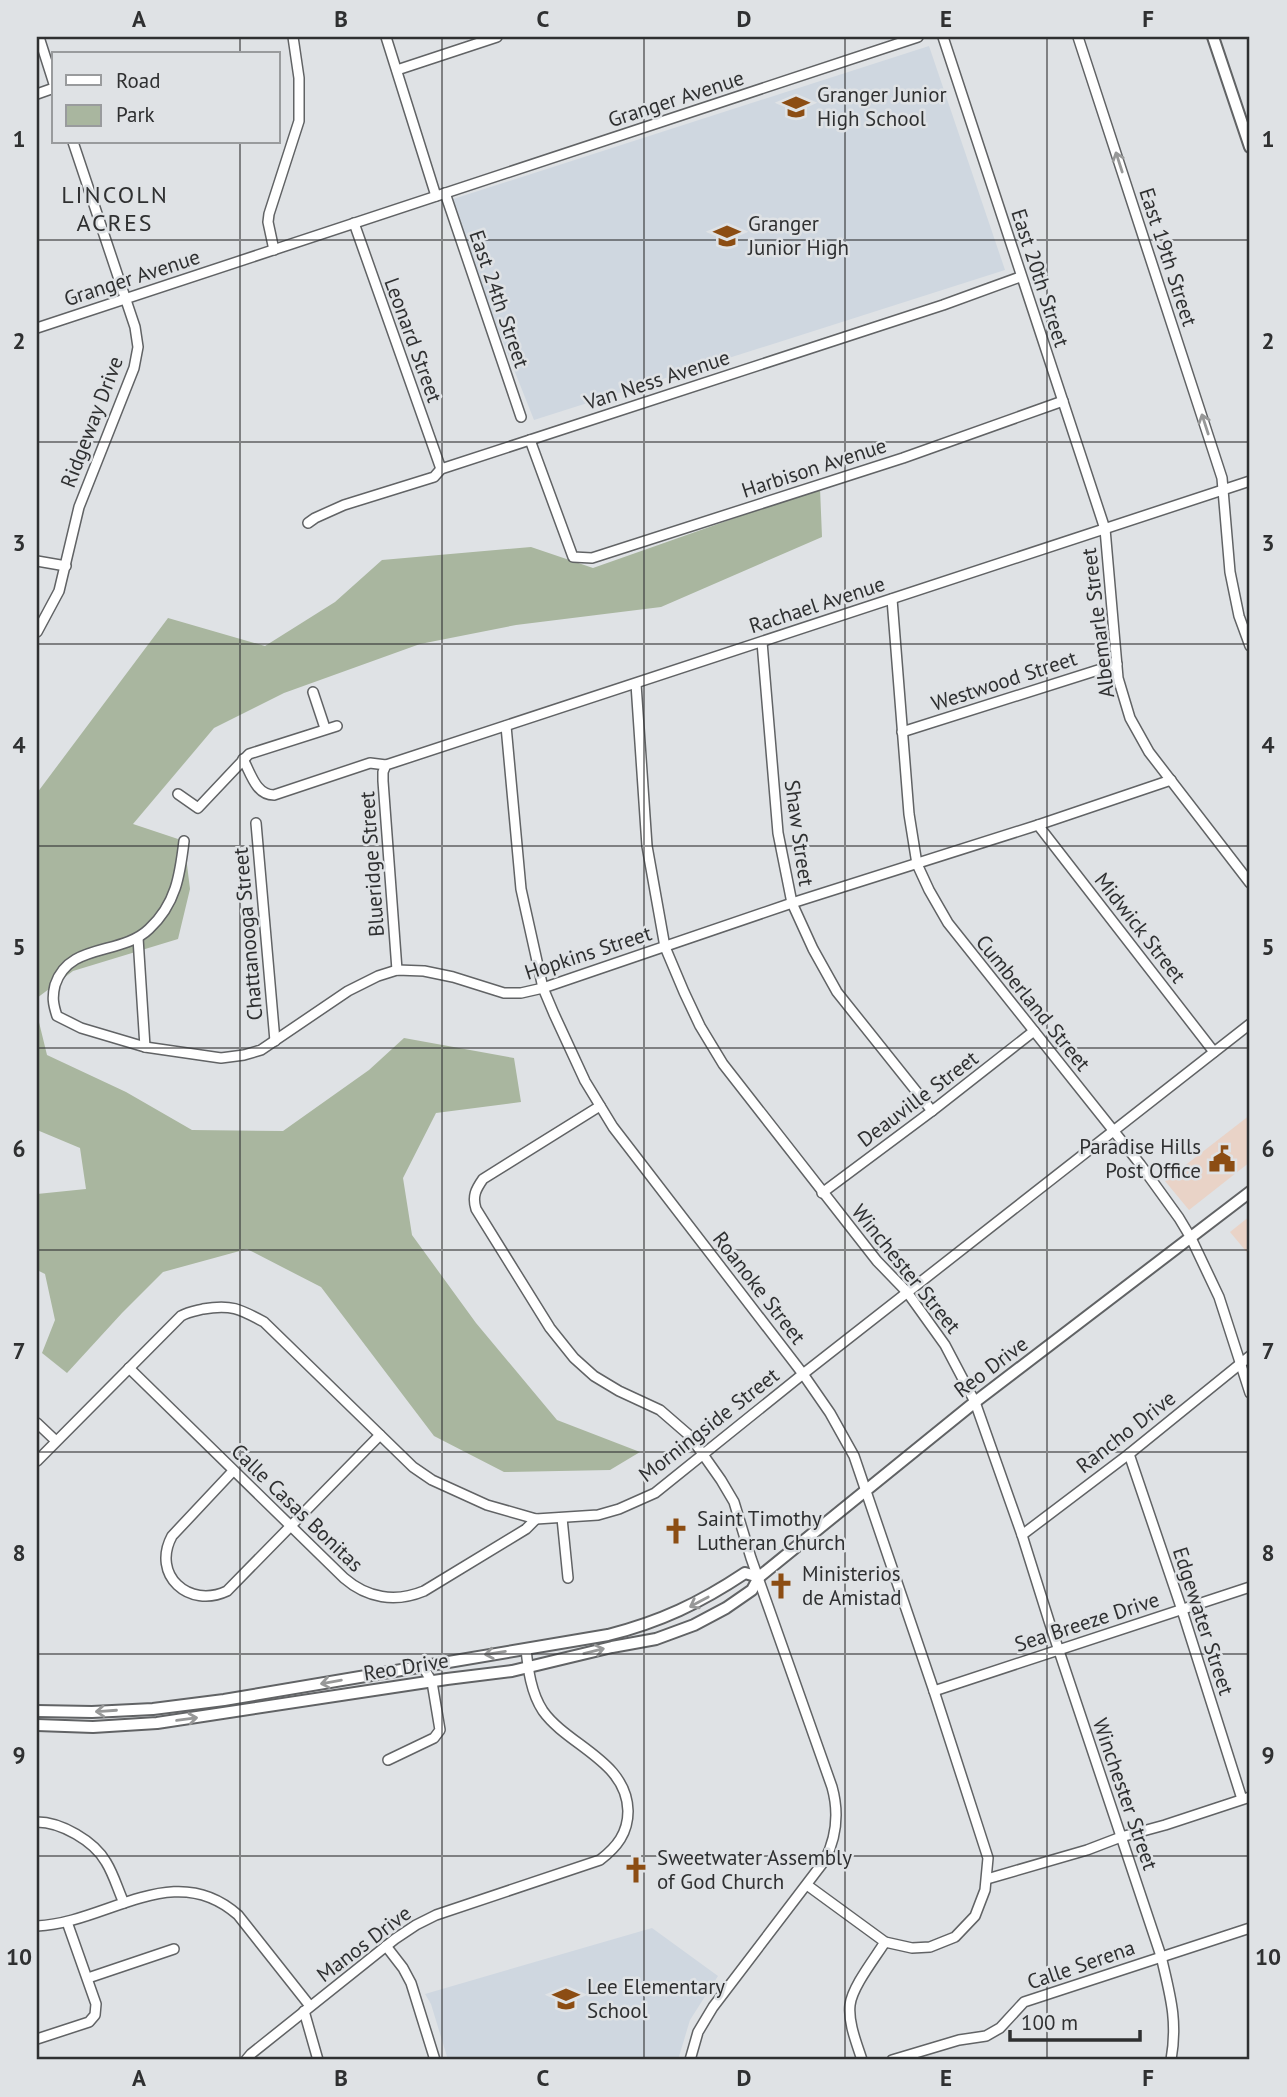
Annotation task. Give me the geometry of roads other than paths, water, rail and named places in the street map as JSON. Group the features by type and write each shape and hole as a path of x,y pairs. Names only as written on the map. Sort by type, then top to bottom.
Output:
{"main road":[{"path":"1213,37 1250,147"},
{"name":"Reo Drive","path":"37,1725 93,1727 156,1723 528,1668 611,1647 656,1639 694,1625 752,1590 759,1577 975,1402 1250,1192"},
{"name":"Reo Drive","path":"37,1711 153,1709 291,1689 608,1635 642,1626 685,1609 746,1573 759,1577"}],"street":[{"path":"39,37 52,79"},
{"path":"274,250 268,214 296,132 300,107 293,37"},
{"name":"East 24th Street","path":"386,37 521,417"},
{"path":"397,70 497,37"},
{"name":"Granger Avenue","path":"37,328 918,37"},
{"name":"East 20th Street","path":"943,37 1105,529"},
{"name":"East 19th Street","path":"1077,37 1222,478 1230,572 1239,616 1250,646"},
{"name":"Ridgeway Drive","path":"37,632 59,591 79,507 134,368 138,347 135,327 75,144"},
{"name":"Leonard Street","path":"354,223 440,469"},
{"name":"Van Ness Avenue","path":"309,523 344,505 434,477 440,469 943,305 1020,277"},
{"name":"Harbison Avenue","path":"530,440 573,557 592,558 903,458 1063,401"},
{"name":"Rachael Avenue","path":"243,759 260,791 265,795 274,795 370,763 390,763 1250,481"},
{"name":"Albemarle Street","path":"1105,529 1117,664 1121,692 1130,718 1142,742 1171,780 1247,870 1250,883"},
{"path":"37,561 66,566"},
{"name":"Cumberland Street","path":"892,599 909,814 918,864 929,890 948,923 1148,1175 1191,1238 1219,1297 1250,1392"},
{"name":"Shaw Street","path":"762,642 778,833 792,902 813,950 837,992 932,1111"},
{"name":"Westwood Street","path":"902,732 1117,664"},
{"name":"Winchester Street","path":"636,684 647,846 666,947 692,1010 723,1065 877,1261 907,1292 945,1345 975,1402 1022,1535 1161,1956 1174,2009 1175,2029 1171,2060"},
{"path":"313,692 325,729"},
{"path":"178,794 198,808 249,754 337,726"},
{"name":"Roanoke Street","path":"506,726 521,889 543,988 585,1081 600,1106 620,1136 803,1374 830,1413 854,1456 988,1858 987,1879"},
{"name":"Blueridge Street","path":"390,763 383,772 383,781 397,970"},
{"name":"Hopkins Street","path":"184,841 179,880 157,921 147,932 123,945 82,955 70,962 58,979 52,1002 57,1016 81,1028 145,1047 221,1058 253,1053 348,991 397,970 434,973 504,993 521,993 543,988 792,902 918,864 1171,780"},
{"name":"Chattanooga Street","path":"256,823 275,1041"},
{"name":"Midwick Street","path":"1038,825 1214,1052"},
{"path":"138,937 145,1047"},
{"name":"Morningside Street","path":"37,1461 181,1316 188,1312 221,1306 241,1310 264,1322 413,1467 432,1480 487,1505 536,1519 598,1515 619,1509 655,1493 1250,1024"},
{"name":"Deauville Street","path":"822,1193 1034,1031"},
{"path":"600,1106 483,1179 473,1200 476,1209 550,1328 574,1358 594,1376 660,1410 690,1436 721,1480 734,1502 832,1787 836,1806 836,1825 829,1852 820,1868 713,2007 698,2032 690,2060"},
{"name":"Rancho Drive","path":"1022,1535 1129,1454 1250,1356"},
{"name":"Calle Casas Bonitas","path":"129,1368 351,1584 366,1593 391,1598 424,1591 526,1529 536,1519"},
{"path":"37,1423 55,1441"},
{"path":"233,1471 169,1542 166,1555 171,1578 190,1594 216,1596 227,1591 380,1435"},
{"name":"Edgewater Street","path":"1129,1454 1246,1798"},
{"path":"562,1518 568,1578"},
{"name":"Sea Breeze Drive","path":"934,1691 1250,1587"},
{"path":"526,1648 528,1668"},
{"path":"388,1760 434,1738 440,1730 432,1682 422,1665"},
{"name":"Manos Drive","path":"246,2060 307,2008 410,1928 436,1915 600,1860 615,1848 626,1828 628,1802 619,1781 608,1767 542,1709 528,1668"},
{"path":"807,1885 885,1942 902,1947 939,1945 955,1937 975,1916 983,1899 987,1879 1087,1850 1246,1798"},
{"path":"37,1822 63,1827 82,1838 106,1861 124,1903"},
{"path":"37,1926 67,1922 165,1891 196,1892 223,1903 238,1915 307,2008 318,2060"},
{"path":"37,2039 82,2025 95,2015 96,2004 67,1922"},
{"name":"Calle Serena","path":"892,2060 959,2040 986,2036 1000,2028 1024,2002 1250,1928"},
{"path":"862,2060 851,2022 849,2004 885,1942"},
{"path":"386,1946 411,1983 435,2060"},
{"path":"88,1978 174,1949"}],"place":[{"name":"Granger Junior High School","path":"796,107"},
{"name":"Granger Junior High","path":"727,236"},
{"name":"Paradise Hills Post Office","path":"1222,1159"},
{"name":"Saint Timothy Lutheran Church","path":"676,1531"},
{"name":"Ministerios de Amistad","path":"781,1586"},
{"name":"Sweetwater Assembly of God Church","path":"636,1870"},
{"name":"Lee Elementary School","path":"566,1999"}],"district":[{"name":"LINCOLN ACRES","path":"115,209"}]}
